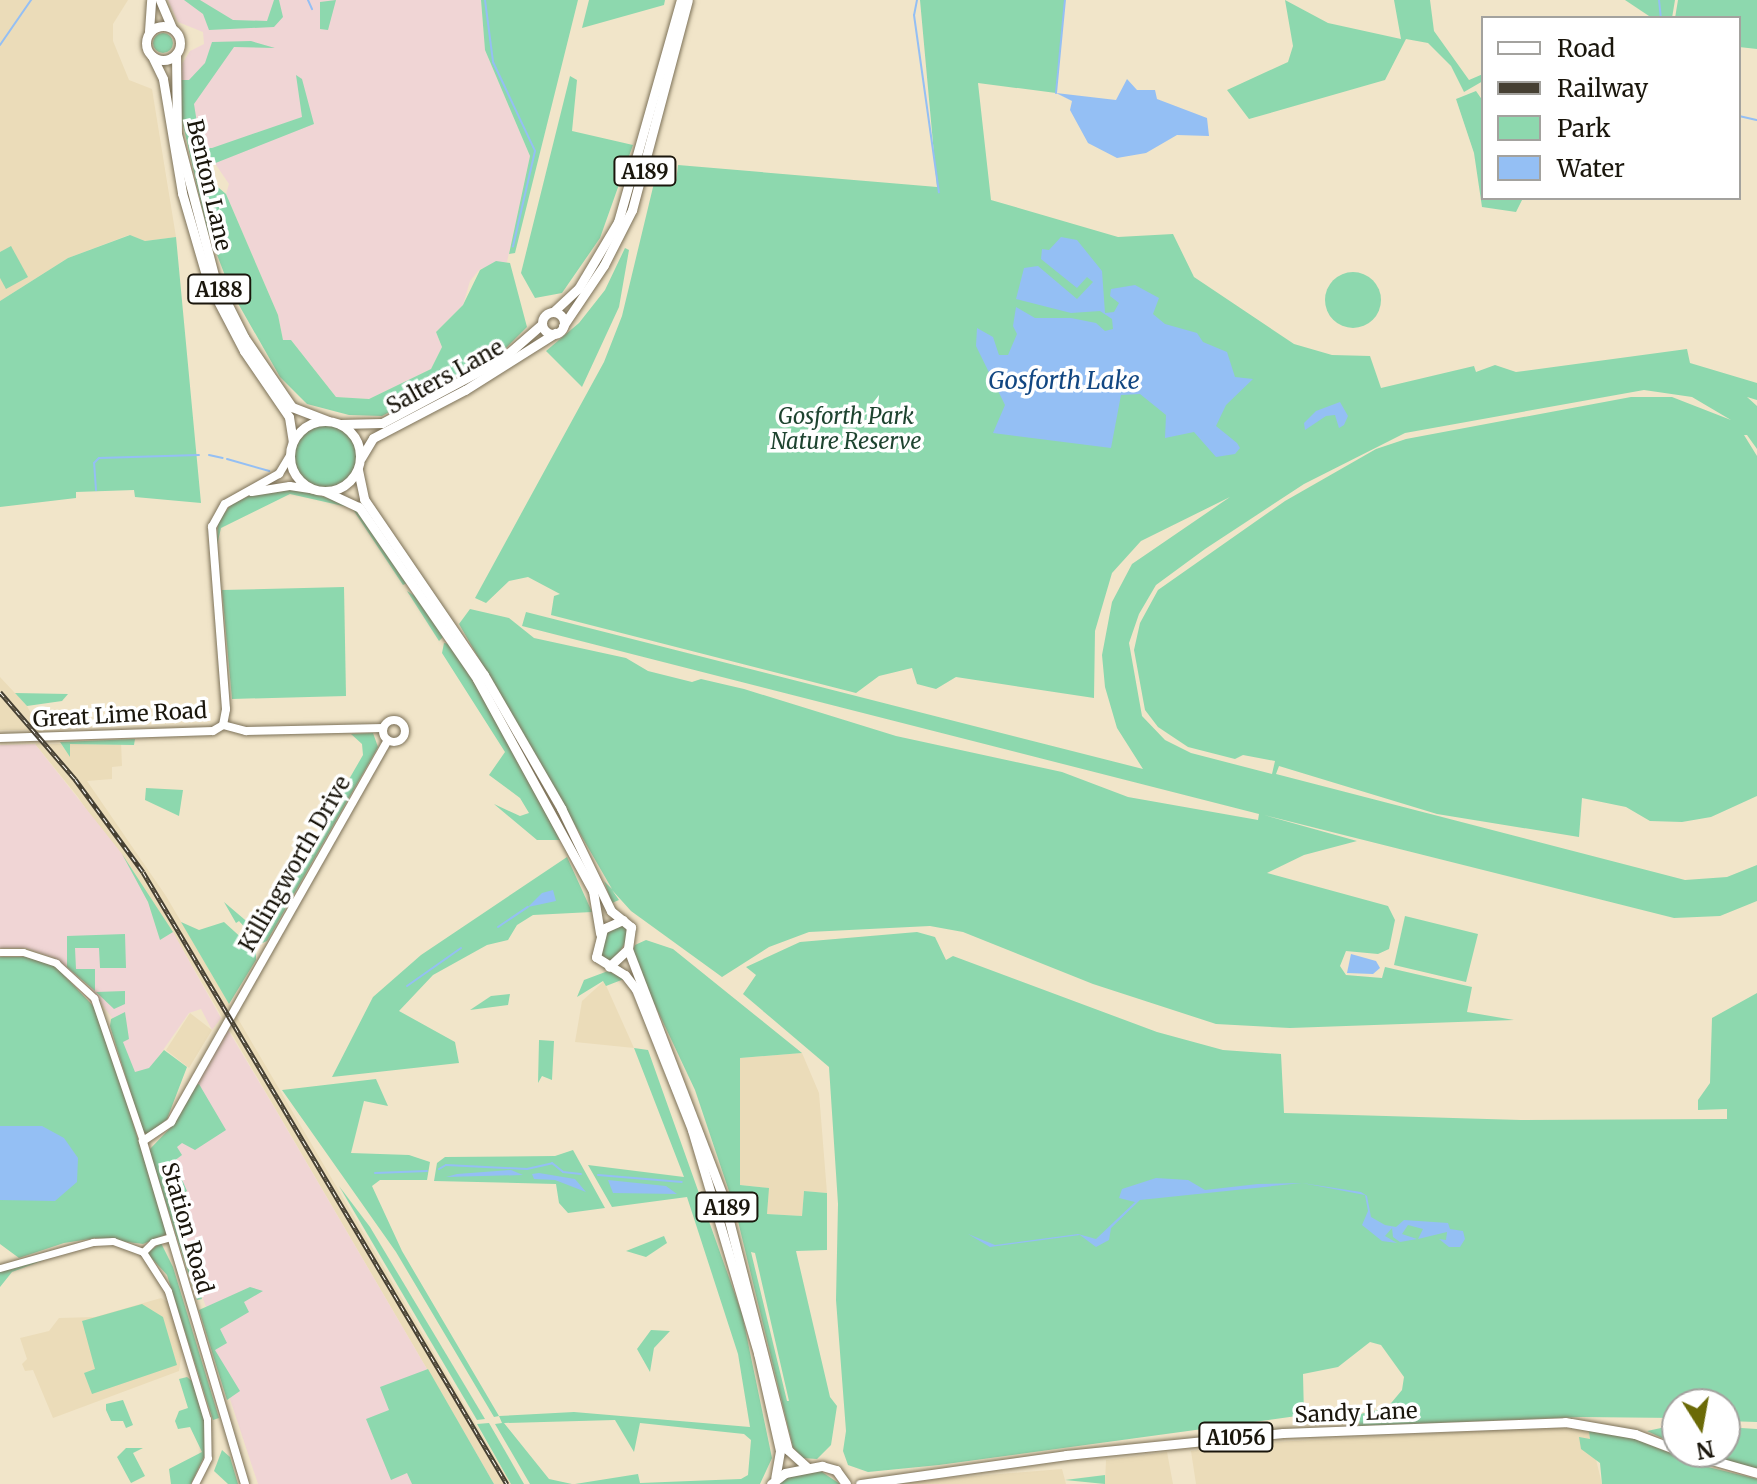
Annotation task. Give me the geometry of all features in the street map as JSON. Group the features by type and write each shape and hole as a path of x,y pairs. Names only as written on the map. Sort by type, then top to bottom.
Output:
{"main road":[{"name":"A188","path":"151,0 146,45 152,56"},
{"name":"A188","path":"160,0 180,41 176,54"},
{"name":"A189","path":"542,324 578,289 618,222 681,0"},
{"name":"A189","path":"555,333 604,265 632,210 688,0"},
{"path":"148,34 160,26 172,28"},
{"path":"152,56 165,60 176,54"},
{"name":"Benton Lane","path":"176,54 177,134 215,279 244,337 292,407 328,421"},
{"name":"Benton Lane","path":"152,56 163,79 174,157 201,264 231,329 289,417 293,441"},
{"path":"553,312 563,326"},
{"path":"542,324 555,333"},
{"name":"Salters Lane","path":"340,424 382,423 502,359 542,324"},
{"name":"Salters Lane","path":"361,458 373,438 465,390 555,333"},
{"path":"223,725 226,709 210,535 218,512 235,497 279,474 290,456 293,441 307,426 328,421"},
{"name":"A189","path":"328,421 340,424"},
{"path":"340,424 354,435 361,458"},
{"path":"290,456 297,477 359,507 477,679 588,881 598,905 596,959 609,967 628,949 633,931 609,907 561,808 484,675 364,499 358,470"},
{"name":"A189","path":"358,470 361,458"},
{"path":"235,497 283,487 341,488 358,470"},
{"path":"392,720 404,728 401,740 388,740 383,728 392,720"},
{"name":"Great Lime Road","path":"0,738 213,731 223,725 246,731 383,728"},
{"name":"Killingworth Drive","path":"234,1006 388,740"},
{"path":"599,936 612,921 623,920"},
{"name":"A189","path":"628,949 723,1197 788,1450 807,1467"},
{"name":"A189","path":"609,967 628,978 643,1002 709,1180 767,1392 780,1455 773,1481"},
{"name":"Station Road","path":"234,1006 171,1122 143,1141 245,1484"},
{"name":"Sandy Lane","path":"860,1484 1243,1436 1565,1422 1635,1434 1661,1444"},
{"name":"A189","path":"773,1481 807,1467 822,1466 839,1473"},
{"path":"839,1473 846,1484"},
{"name":"Sandy Lane","path":"839,1473 857,1479 890,1478"}],"street":[{"path":"0,952 23,952 56,963 94,998 105,1017 143,1141"},
{"path":"143,1252 153,1242 171,1237"},
{"path":"0,1268 93,1242 121,1243 143,1252 168,1291 207,1419 208,1458 195,1484"}],"shaded area":[{"path":"0,0 128,0 113,24 113,41 129,80 152,89 176,237 145,241 129,235 68,258 0,301"},
{"path":"168,0 481,0 485,50 530,156 507,262 480,269 470,281 463,305 436,332 442,347 431,369 369,399 336,397 291,340 283,340 278,315 226,194 229,184 180,112 182,64 190,51 204,44 203,32 178,22"},
{"path":"0,677 27,706 48,744 61,744 69,755 69,744 121,742 122,766 112,767 112,779 87,781 166,896 511,1484 494,1484 173,933 160,940 148,902 78,797 35,744 39,743 27,730 0,730"},
{"path":"35,744 122,854 148,902 160,939 173,932 221,1018 212,1030 201,1009 189,1013 140,1083 135,1085 118,1026 87,984 54,958 26,948 0,948 0,745"},
{"path":"604,981 634,1048 575,1042 582,1001"},
{"path":"190,1013 212,1030 189,1068 166,1050"},
{"path":"227,1028 494,1484 258,1484 204,1320 206,1307 178,1231 174,1198 177,1143 196,1084"},
{"path":"802,1053 819,1093 827,1193 804,1191 802,1216 767,1214 768,1188 740,1185 740,1058"},
{"path":"161,1298 171,1304 183,1345 179,1371 53,1418 33,1370 25,1371 22,1364 27,1359 20,1338 49,1331 59,1318 95,1317"},
{"path":"1556,1427 1589,1431 1602,1484 1196,1484 1191,1451 1235,1444"},
{"path":"1167,1452 1173,1484 1105,1484 1106,1460"},
{"path":"1062,1469 1066,1484 899,1484 938,1479"}],"green space":[{"path":"184,0 200,0 233,20 267,21 274,0 279,0 283,17 274,27 209,30 203,14"},
{"path":"336,0 328,30 320,29 320,2"},
{"path":"481,0 578,0 515,253 509,254 530,156 485,50"},
{"path":"589,0 665,0 664,5 582,28"},
{"name":"Gosforth Park Nature Reserve","path":"920,0 1065,0 1056,93 978,83 991,200 1118,237 1173,234 1194,277 1294,344 1332,355 1370,356 1381,388 1474,366 1476,372 1495,365 1516,372 1687,349 1690,363 1757,383 1757,400 1747,397 1757,406 1757,449 1744,435 1757,456 1757,796 1711,817 1682,822 1650,821 1626,807 1582,798 1579,837 1437,814 1279,766 1276,774 1685,880 1727,877 1757,865 1757,901 1720,916 1674,918 1264,815 1357,841 1304,855 1267,873 1388,906 1395,920 1389,949 1378,954 1346,951 1340,966 1346,975 1382,978 1385,967 1472,987 1467,1012 1514,1020 1290,1028 1216,1024 1093,984 963,932 930,926 809,932 769,947 722,977 631,911 612,890 619,900 612,903 604,881 612,889 459,624 470,609 509,618 534,638 626,658 648,671 692,682 701,679 744,689 896,736 1062,772 1128,797 1258,820 1259,814 522,626 526,612 1143,769 1117,728 1105,687 1102,655 1112,602 1132,564 1230,497 1141,541 1112,573 1095,631 1094,698 956,677 936,689 917,684 912,668 879,676 856,693 551,615 554,596 560,594 528,577 509,581 486,603 475,598 604,362 622,316 654,183 676,182 678,165 937,187","holes":["1644,390 1692,397 1731,420 1672,397 1631,397 1406,439 1376,449 1285,501 1158,590 1140,623 1134,650 1145,710 1158,727 1188,747 1235,759 1243,755 1275,761 1272,774 1191,753 1165,740 1142,716 1129,643 1139,614 1156,585 1304,484 1405,433"]},
{"path":"1285,0 1328,23 1401,39 1394,0 1430,0 1434,31 1469,80 1481,75 1481,82 1464,92 1451,66 1428,43 1406,39 1385,80 1249,119 1227,90 1288,62 1293,46"},
{"path":"1625,0 1675,0 1672,16 1649,16"},
{"path":"1678,0 1757,0 1757,49 1741,47 1741,16 1675,16"},
{"path":"163,33 170,36 173,43 170,50 163,53 156,50 153,43 156,36"},
{"path":"251,41 275,48 234,47 194,104 201,148 212,148 302,117 296,75 302,79 314,124 208,166 206,177 226,194 278,315 283,340 291,340 336,397 369,399 431,369 442,347 436,332 463,305 480,270 496,261 510,263 527,327 504,350 382,416 349,415 307,404 280,377 231,291 207,229 180,112 181,80 189,80 205,63 212,42"},
{"path":"570,76 577,80 572,131 633,145 600,238 562,293 535,298 521,273"},
{"path":"1476,91 1481,98 1481,200 1522,200 1516,212 1482,207 1474,153 1456,99"},
{"path":"130,235 145,241 176,237 201,503 135,497 134,490 76,492 76,498 0,507 0,301 68,258"},
{"path":"11,246 28,277 6,289 0,278 0,252"},
{"path":"625,248 629,250 619,307 582,387 546,351 579,323 605,290"},
{"path":"1353,272 1373,280 1381,300 1373,320 1353,328 1333,320 1325,300 1333,280"},
{"path":"325,424 348,433 357,456 348,479 325,488 302,479 293,456 302,433"},
{"path":"297,489 355,506 409,582 403,585 352,508 290,494 221,528 217,545 218,521 232,504 249,496"},
{"path":"344,587 346,696 232,699 222,590"},
{"path":"407,591 418,598 443,637 439,641"},
{"path":"444,643 450,644 491,710 560,840 537,840 494,804 520,816 529,813 520,798 489,775 505,752 442,653"},
{"path":"15,693 68,694 62,701 27,706"},
{"path":"373,733 378,747 267,941 260,944 239,921 236,923 224,902 265,937 274,909 363,755 362,744 351,734"},
{"path":"135,739 134,745 70,744 70,757 60,742"},
{"path":"146,788 183,790 179,816 145,800"},
{"path":"122,854 173,932 160,940 148,902"},
{"path":"567,857 592,912 533,915 517,925 508,940 487,945 433,975 399,1011 455,1042 459,1063 332,1077 373,997 421,955"},
{"path":"1405,916 1478,934 1466,982 1394,965"},
{"path":"181,922 199,930 224,922 256,951 256,960 229,1004"},
{"path":"610,925 625,925 629,936 613,963 601,959 600,951"},
{"path":"917,932 935,937 946,960 953,956 1157,1032 1223,1050 1281,1054 1284,1113 1521,1120 1727,1119 1727,1109 1698,1110 1698,1100 1710,1083 1712,1018 1757,993 1757,1422 1741,1422 1741,1388 1661,1388 1661,1418 1581,1417 1359,1426 1360,1414 1387,1408 1402,1390 1404,1377 1381,1345 1370,1342 1338,1367 1303,1374 1304,1415 939,1465 868,1472 848,1465 843,1451 846,1431 836,1300 838,1204 829,1067 743,994 756,975 746,967 800,942"},
{"path":"125,934 126,968 100,968 99,948 75,948 76,969 95,969 95,991 67,967 67,936"},
{"path":"646,940 673,949 802,1053 740,1058 740,1185 769,1188 767,1214 802,1216 804,1191 827,1193 827,1250 796,1251 830,1397 837,1406 831,1445 817,1459 802,1458 793,1447 735,1209 695,1090 631,954 635,945","holes":["751,1252 755,1253 789,1401"]},
{"path":"0,957 27,957 55,966 99,1012 167,1234 143,1244 96,1238 64,1243 19,1258 0,1244"},
{"path":"608,971 624,979 606,986 603,981 577,997 584,980"},
{"path":"125,991 125,1004 114,1009 96,992"},
{"path":"510,994 508,1005 470,1010 491,996"},
{"path":"125,1012 129,1039 123,1042 135,1072 149,1068 164,1050 187,1067 167,1119 149,1135 143,1132 110,1026 111,1019"},
{"path":"539,1040 554,1041 552,1080 542,1076 538,1083"},
{"path":"634,1048 648,1050 742,1314 772,1458 760,1484 575,1484 638,1474 640,1483 741,1479 748,1475 751,1440 744,1434 640,1423 634,1452 615,1420 504,1423 549,1479 572,1484 530,1484 495,1424 502,1423 499,1416 574,1412 750,1427 738,1354 687,1197 612,1207 588,1165 684,1177"},
{"path":"376,1079 388,1106 364,1101 351,1153 409,1155 430,1162 427,1180 380,1180 372,1186 402,1251 499,1416 494,1417 396,1252 282,1090"},
{"path":"199,1084 226,1130 195,1150 182,1143 177,1147 182,1155 174,1161 187,1191 174,1199 178,1231 202,1299 197,1300 149,1150 176,1122 189,1088"},
{"path":"573,1150 605,1208 568,1213 559,1203 556,1184 434,1181 437,1163 445,1157 555,1156"},
{"path":"339,1186 370,1227 485,1419 477,1420"},
{"path":"664,1236 667,1243 646,1257 626,1251"},
{"path":"161,1243 173,1267 219,1418 213,1420 167,1275 147,1253"},
{"path":"68,1251 12,1272 0,1287 0,1272"},
{"path":"250,1287 263,1291 244,1302 249,1312 220,1329 227,1343 215,1350 240,1391 227,1400 199,1310"},
{"path":"142,1304 163,1317 177,1365 92,1394 84,1373 95,1369 82,1321"},
{"path":"651,1330 670,1331 654,1348 650,1372 637,1349"},
{"path":"428,1369 494,1484 412,1484 407,1473 391,1480 366,1419 389,1410 380,1387"},
{"path":"187,1377 193,1382 204,1420 207,1450 191,1484 171,1484 169,1469 202,1452 190,1427 178,1429 175,1421 179,1411 188,1408 179,1379"},
{"path":"123,1400 133,1425 126,1428 123,1421 111,1421 106,1410 106,1404"},
{"path":"489,1423 524,1484 511,1484 477,1424"},
{"path":"1661,1428 1661,1438 1647,1431"},
{"path":"1741,1428 1757,1429 1757,1469 1741,1465"},
{"path":"1589,1431 1630,1437 1661,1449 1661,1468 1712,1468 1757,1479 1757,1484 1602,1484 1600,1463 1581,1449 1579,1437 1590,1439"},
{"path":"126,1448 143,1448 133,1453 145,1476 131,1483 117,1457"},
{"path":"222,1450 230,1457 238,1484 228,1484 214,1471"},
{"path":"819,1470 840,1484 777,1484 789,1476"},
{"path":"1105,1475 1105,1484 1065,1480"}],"water":[{"path":"1127,79 1137,90 1155,90 1157,99 1207,118 1209,136 1177,135 1146,153 1117,158 1088,143 1070,110 1072,101 1056,93 1116,100"},
{"name":"Gosforth Lake","path":"1061,237 1077,240 1102,271 1105,313 1114,312 1119,303 1110,296 1111,289 1135,285 1159,298 1153,314 1165,324 1197,333 1203,342 1227,352 1235,377 1253,379 1226,405 1216,426 1237,443 1240,448 1235,454 1216,457 1194,432 1165,438 1166,415 1140,394 1121,395 1111,448 993,433 1005,405 976,346 977,328 993,337 999,355 1008,355 1017,334 1013,326 1016,307 1035,318 1071,318 1096,323 1105,331 1113,329 1112,319 1100,311 1071,313 1016,299 1024,268 1038,266 1077,299 1093,282 1087,277 1077,288 1041,259 1042,249 1049,250"},
{"path":"1340,402 1348,416 1344,425 1339,428 1335,415 1326,416 1305,430 1304,423 1316,411"},
{"path":"553,890 556,901 528,907 542,893"},
{"path":"1351,954 1376,961 1380,968 1373,974 1347,973"},
{"path":"0,1126 42,1126 64,1138 78,1158 77,1182 55,1201 0,1200"},
{"path":"511,1170 523,1175 446,1177 457,1174"},
{"path":"532,1174 575,1179 586,1192 555,1180 534,1179"},
{"path":"1156,1178 1188,1180 1205,1190 1302,1183 1140,1200 1111,1228 1109,1240 1096,1247 1080,1235 990,1247 968,1234 995,1245 1078,1234 1096,1239 1135,1202 1119,1198 1122,1189"},
{"path":"608,1180 666,1186 677,1194 613,1193"},
{"path":"1302,1183 1361,1192 1367,1196 1371,1217 1385,1225 1396,1227 1404,1220 1448,1223 1450,1229 1463,1231 1465,1239 1460,1247 1449,1247 1439,1239 1446,1240 1447,1232 1418,1239 1423,1229 1408,1225 1402,1234 1417,1239 1400,1242 1393,1237 1392,1228 1385,1236 1397,1243 1382,1241 1362,1225 1368,1211 1365,1195"}],"waterway":[{"path":"0,45 31,0"},
{"path":"308,0 312,9"},
{"path":"485,0 493,62 535,151 513,246"},
{"path":"917,0 914,15 939,192"},
{"path":"1056,93 1065,0"},
{"path":"1659,0 1661,16"},
{"path":"1741,116 1757,120"},
{"path":"96,490 94,463 99,458 199,455"},
{"path":"209,455 223,458"},
{"path":"227,459 269,471"},
{"path":"498,927 528,907"},
{"path":"407,986 461,948"},
{"path":"439,1169 446,1165 527,1169 552,1163 563,1172 581,1174"},
{"path":"375,1173 427,1171"},
{"path":"598,1175 682,1182"}],"railway":[{"path":"0,692 75,779 143,872 507,1484"}]}
